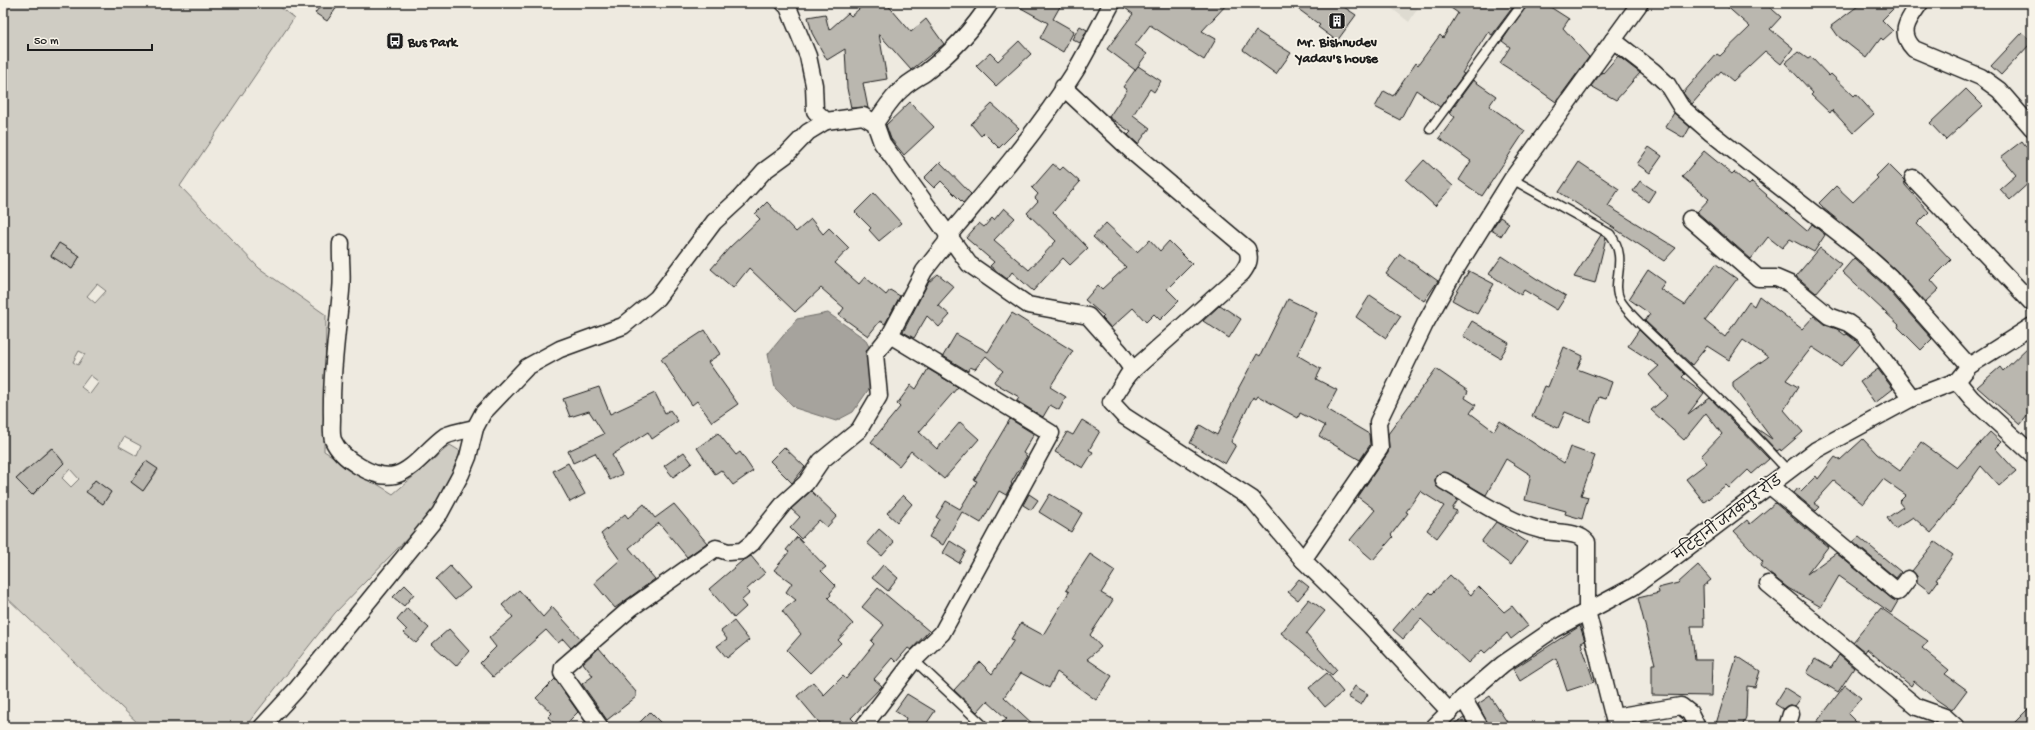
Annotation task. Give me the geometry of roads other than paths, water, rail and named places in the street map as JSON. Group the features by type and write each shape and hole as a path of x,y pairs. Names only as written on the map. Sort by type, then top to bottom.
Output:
{"street":[{"path":"784,3 788,7 808,56 814,85 815,111 826,121"},
{"path":"875,123 894,96 903,87 924,74 954,49 980,19 990,3"},
{"path":"600,727 562,673 563,667 631,608 716,548 728,552 742,551 752,543 786,502 806,483 821,461 859,430 879,396 875,354 890,335 924,272 946,243 948,236 1037,126 1076,70 1112,3"},
{"path":"1302,560 1380,448 1378,422 1425,324 1454,272 1512,179 1640,3"},
{"path":"1920,3 1907,24 1905,37 1908,43 1914,49 1981,77 1999,90 2032,128"},
{"path":"1613,40 1654,71 1667,84 1680,107 1875,263 1918,307 1969,366"},
{"path":"1063,87 1137,156 1247,249 1250,256 1242,274 1132,371 1111,402"},
{"path":"262,727 296,690 440,513 455,488 468,457 474,428 483,413 527,367 560,349 622,326 657,298 714,222 739,199 764,171 786,154 808,132 826,121 863,116 875,123 882,143 969,264 1028,305 1088,316 1120,352 1132,369 1111,402"},
{"path":"1913,178 2032,303"},
{"path":"1690,219 1758,278 1776,278 1790,284 1829,316 1856,327 1865,335 1912,398"},
{"path":"341,243 340,256 343,266 332,373 333,439 344,454 364,470 384,476 396,475 412,467 428,449 447,435 474,428"},
{"path":"2032,326 1969,366 1957,381 1972,399 2032,454"},
{"path":"863,727 914,660 942,633 1051,433 890,335"},
{"name":"मटिहानी जनकपुर रोड","path":"1434,727 1463,698 1504,664 1554,629 1633,587 1816,450 1912,398 1957,381"},
{"path":"1111,402 1124,416 1252,499 1302,560 1369,625 1450,712"},
{"path":"1444,481 1519,522 1541,530 1584,538 1588,542 1587,611 1615,722 1681,706 1690,713 1696,725"},
{"path":"1769,485 1898,592 1908,579"},
{"path":"1768,584 1917,707 1945,717 1956,727"},
{"path":"1463,698 1480,727"}],"lane":[{"path":"1430,129 1523,3"},
{"path":"1512,179 1610,234 1617,243 1619,257 1617,291 1621,301 1640,322 1743,422 1788,471"},
{"path":"914,660 985,727"}],"place":[{"name":"Mr. Bishnudev Yadav's house","path":"1337,21"},
{"name":"Bus Park","path":"395,41"}]}
